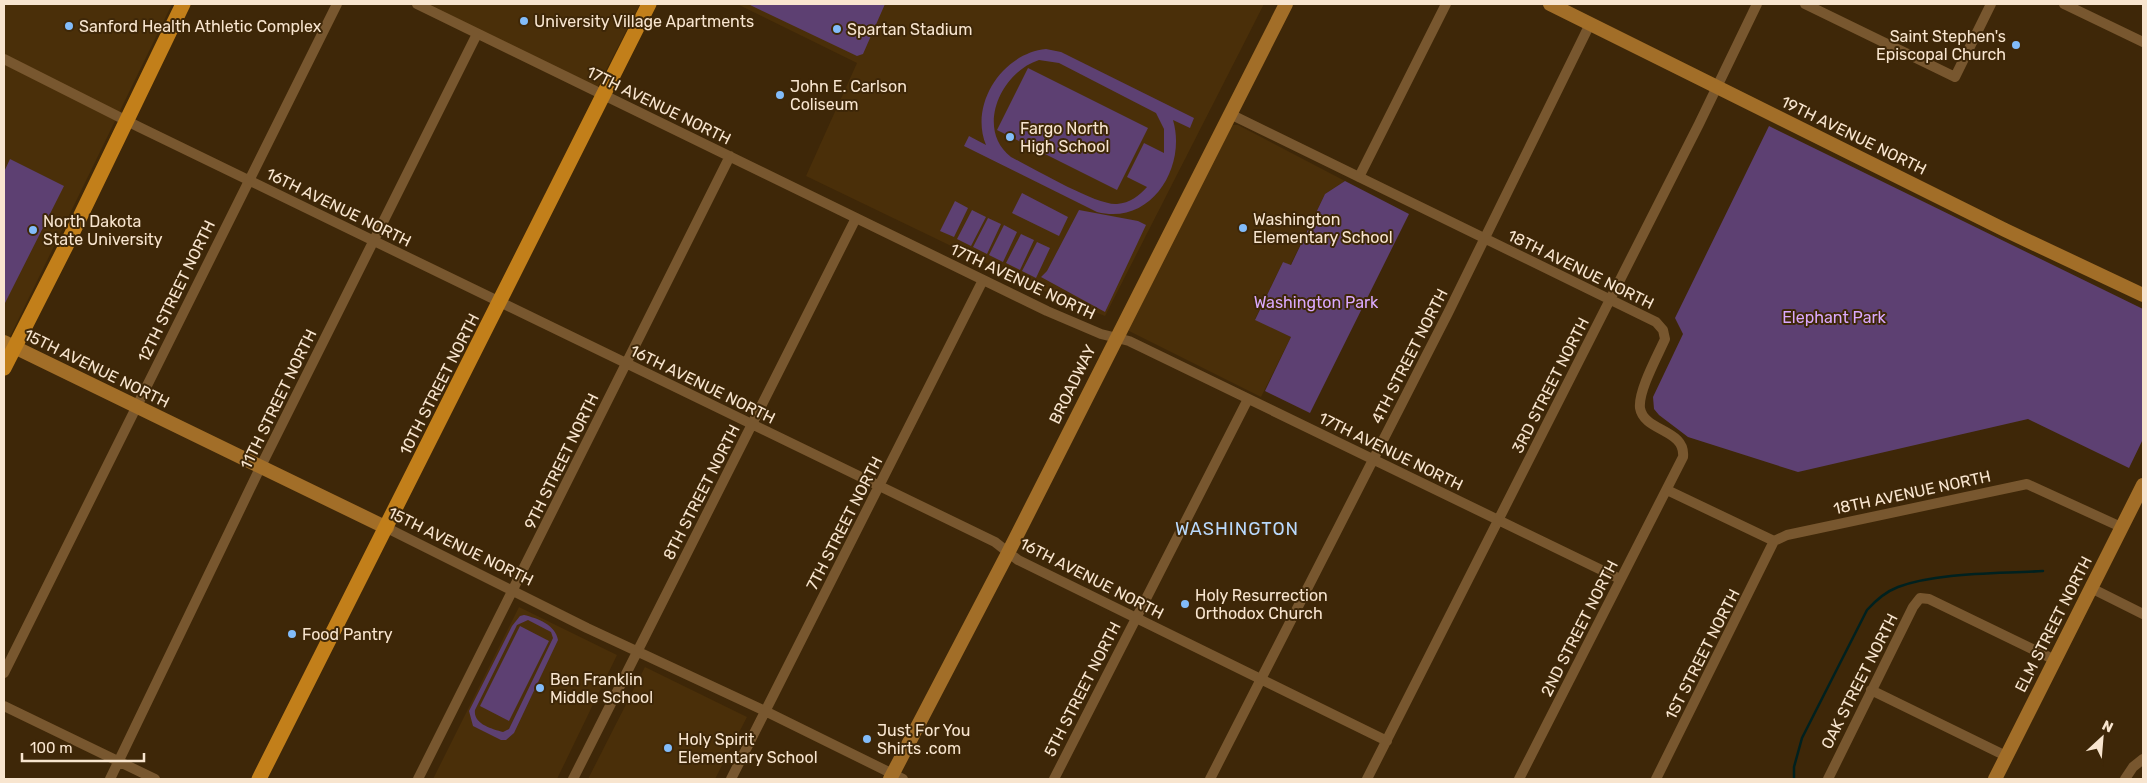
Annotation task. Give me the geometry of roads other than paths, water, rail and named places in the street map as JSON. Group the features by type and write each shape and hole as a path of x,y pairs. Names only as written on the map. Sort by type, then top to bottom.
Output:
{"main road":[{"path":"4,368 10,345 127,120 183,4"},
{"name":"10TH STREET NORTH","path":"259,779 649,4"}],"street":[{"name":"12TH STREET NORTH","path":"4,673 337,4"},
{"name":"17TH AVENUE NORTH","path":"417,4 1047,311 1101,334 1138,345 1620,579"},
{"name":"BROADWAY","path":"895,778 1115,337 1286,4"},
{"path":"1359,177 1446,4"},
{"name":"19TH AVENUE NORTH","path":"1550,4 2050,252 2143,295"},
{"name":"3RD STREET NORTH","path":"1367,779 1610,300 1757,4"},
{"path":"1805,4 1955,77 1991,4"},
{"path":"2064,4 2143,42"},
{"name":"4TH STREET NORTH","path":"1210,779 1374,459 1590,24"},
{"name":"11TH STREET NORTH","path":"110,779 261,466 477,34"},
{"name":"16TH AVENUE NORTH","path":"4,59 995,542 1018,560 1387,741"},
{"name":"18TH AVENUE NORTH","path":"1230,114 1656,322 1663,330 1665,339 1641,396 1640,408 1650,422 1678,440 1683,446 1683,457 1667,490"},
{"name":"9TH STREET NORTH","path":"418,779 730,156"},
{"name":"8TH STREET NORTH","path":"573,779 856,218"},
{"name":"7TH STREET NORTH","path":"731,779 983,280"},
{"name":"15TH AVENUE NORTH","path":"10,345 261,466 513,591 765,711 895,778"},
{"name":"5TH STREET NORTH","path":"1054,779 1248,399"},
{"name":"18TH AVENUE NORTH","path":"1774,541 1787,535 2027,484 2121,528"},
{"name":"ELM STREET NORTH","path":"1995,779 2143,485"},
{"path":"1667,490 1774,541"},
{"name":"2ND STREET NORTH","path":"1519,779 1667,490"},
{"name":"1ST STREET NORTH","path":"1656,779 1774,541"},
{"path":"2091,588 2143,614"},
{"name":"OAK STREET NORTH","path":"1828,779 1871,690 1915,604 1920,598 1929,598 2055,660"},
{"path":"1871,690 2006,756"},
{"path":"4,706 155,779"},
{"path":"2125,779 2133,766 2143,759"}],"waterway":[{"path":"1794,779 1794,767 1802,738 1867,610 1877,600 1889,591 1914,582 1969,574 2043,571"}],"place":[{"name":"University Village Apartments","path":"524,21"},
{"name":"Sanford Health Athletic Complex","path":"69,26"},
{"name":"Spartan Stadium","path":"837,29"},
{"name":"Saint Stephen's Episcopal Church","path":"2016,45"},
{"name":"John E. Carlson Coliseum","path":"780,95"},
{"name":"Fargo North High School","path":"1010,137"},
{"name":"Washington Elementary School","path":"1243,228"},
{"name":"North Dakota State University","path":"33,230"},
{"name":"Holy Resurrection Orthodox Church","path":"1185,604"},
{"name":"Food Pantry","path":"292,634"},
{"name":"Ben Franklin Middle School","path":"540,688"},
{"name":"Just For You Shirts .com","path":"867,739"},
{"name":"Holy Spirit Elementary School","path":"668,748"}],"district":[{"name":"WASHINGTON","path":"1237,529"}],"park label":[{"name":"Washington Park","path":"1316,302"},
{"name":"Elephant Park","path":"1834,317"}]}
